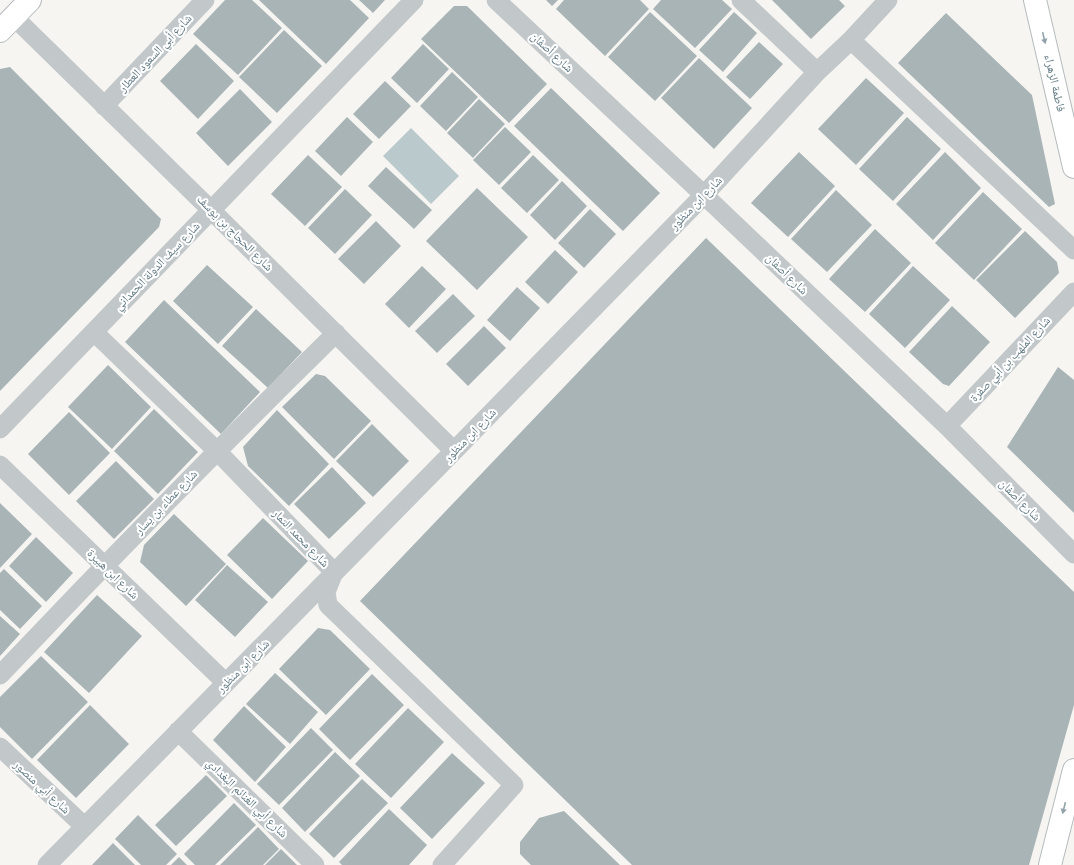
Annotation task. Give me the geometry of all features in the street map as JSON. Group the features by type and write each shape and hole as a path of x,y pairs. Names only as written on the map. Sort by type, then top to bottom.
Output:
{"main road":[{"path":"7,24 30,0"},
{"name":"فاطمة الزهراء","path":"1036,0 1070,125 1074,167"},
{"path":"1050,865 1074,770"}],"street":[{"name":"شارع أبي السعود العطار","path":"104,106 205,0"},
{"name":"شارع سيف الدولة الحمداني","path":"0,429 414,0"},
{"name":"شارع أصفان","path":"496,0 947,426 1074,554"},
{"path":"741,0 817,72"},
{"name":"شارع ابن منظور","path":"55,862 84,826 704,195 817,72 851,40 888,0"},
{"name":"شارع الحجاج بن يوسف","path":"7,24 104,106 336,333 454,451"},
{"path":"851,40 1074,250"},
{"name":"شارع الملهب بن أبي صفرة","path":"947,426 1074,292"},
{"name":"شارع محمد التمار","path":"94,332 216,451 334,572 326,592 328,605 514,785 442,865"},
{"name":"شارع عطاء بن يسار","path":"0,675 216,451 336,333"},
{"name":"شارع ابن هبيرة","path":"0,466 226,683"},
{"name":"شارع أبي الغنائم البغدادي","path":"178,731 315,865"},
{"name":"شارع أبي منصور","path":"0,747 84,826"}],"shaded area":[{"path":"411,128 459,176 431,204 383,156"}],"building":[{"path":"225,0 252,0 282,28 238,75 193,34"},
{"path":"259,0 350,0 369,18 326,64"},
{"path":"359,0 385,0 373,13"},
{"path":"546,0 558,0 552,6"},
{"path":"564,0 640,0 649,9 605,56 556,9"},
{"path":"661,0 722,0 732,9 695,48 653,9"},
{"path":"772,0 839,0 845,6 811,39"},
{"path":"454,6 467,6 547,84 509,123 421,39"},
{"path":"650,12 697,56 655,101 608,57"},
{"path":"734,12 757,33 723,72 699,50"},
{"path":"946,13 1032,95 1055,204 1049,207 898,63"},
{"path":"284,30 322,66 277,113 239,77"},
{"path":"759,42 783,64 750,99 726,77"},
{"path":"196,44 234,81 198,119 160,81"},
{"path":"423,44 449,69 417,103 391,78"},
{"path":"699,58 752,108 714,149 661,98"},
{"path":"10,67 161,219 159,227 0,391 0,69"},
{"path":"452,72 478,97 446,131 420,106"},
{"path":"866,78 904,113 856,165 818,129"},
{"path":"385,81 411,106 379,139 353,114"},
{"path":"551,88 660,193 623,231 514,126"},
{"path":"240,89 272,122 228,166 196,133"},
{"path":"479,99 505,124 473,158 447,133"},
{"path":"347,117 373,142 341,176 315,151"},
{"path":"907,117 941,149 893,201 859,169"},
{"path":"505,127 531,152 499,185 473,160"},
{"path":"799,152 835,186 788,237 751,203"},
{"path":"945,152 981,188 933,240 896,204"},
{"path":"308,155 342,187 305,226 271,194"},
{"path":"533,155 559,180 527,213 501,188"},
{"path":"386,167 432,210 414,229 368,186"},
{"path":"562,181 587,206 555,240 530,215"},
{"path":"477,188 528,237 477,290 426,241"},
{"path":"345,189 372,215 335,254 308,228"},
{"path":"836,190 872,225 827,272 791,239"},
{"path":"983,192 1022,229 974,280 935,243"},
{"path":"590,209 616,234 584,268 558,243"},
{"path":"376,221 401,246 364,284 338,259"},
{"path":"875,229 911,263 865,312 829,279"},
{"path":"1025,231 1057,262 1059,273 1015,318 976,280"},
{"path":"706,238 1074,592 1074,705 1029,865 632,865 360,601"},
{"path":"555,250 578,272 548,304 525,282"},
{"path":"207,265 253,307 218,344 173,301"},
{"path":"422,266 446,289 409,328 385,304"},
{"path":"913,266 950,300 905,348 869,314"},
{"path":"517,287 540,308 510,341 487,320"},
{"path":"453,294 475,316 437,353 415,331"},
{"path":"164,300 260,392 221,434 125,342"},
{"path":"952,306 990,342 949,386 943,384 909,352"},
{"path":"256,309 302,352 268,388 222,346"},
{"path":"484,326 506,348 468,386 446,364"},
{"path":"108,365 151,407 112,449 68,407"},
{"path":"1058,367 1074,380 1074,513 1007,447"},
{"path":"316,374 325,376 371,421 334,459 282,407"},
{"path":"154,409 198,452 158,494 114,451"},
{"path":"277,410 329,464 289,506 248,466 243,447"},
{"path":"69,412 110,453 69,495 28,454"},
{"path":"372,424 409,461 373,497 336,461"},
{"path":"116,461 154,499 114,539 76,501"},
{"path":"332,467 366,503 329,539 294,504"},
{"path":"0,503 32,534 0,568"},
{"path":"174,514 226,564 186,606 140,562 144,545"},
{"path":"263,518 308,561 272,599 227,555"},
{"path":"36,537 73,573 46,602 9,566"},
{"path":"227,565 268,602 235,637 195,600"},
{"path":"4,569 42,606 20,629 0,610 0,573"},
{"path":"97,595 142,636 89,693 44,652"},
{"path":"0,616 20,634 0,656"},
{"path":"318,628 330,630 370,669 326,715 279,669"},
{"path":"41,656 88,702 32,759 0,727 0,697"},
{"path":"275,673 318,712 290,744 246,704"},
{"path":"372,674 404,705 350,760 319,729"},
{"path":"90,705 129,744 76,798 37,760"},
{"path":"244,706 286,747 255,782 213,740"},
{"path":"408,708 444,742 391,798 355,764"},
{"path":"311,728 333,750 279,805 257,784"},
{"path":"335,752 360,776 305,832 282,808"},
{"path":"452,753 485,783 432,839 400,808"},
{"path":"206,775 227,796 176,846 155,825"},
{"path":"362,779 388,803 334,858 309,834"},
{"path":"234,803 256,825 215,865 195,865 184,854"},
{"path":"389,809 427,845 409,865 342,865 339,862"},
{"path":"564,811 620,865 531,865 520,854 520,842 539,818"},
{"path":"138,815 177,854 166,865 141,865 115,839"},
{"path":"258,827 279,849 263,865 220,865"},
{"path":"113,843 135,865 92,865"},
{"path":"281,849 297,865 265,865"},
{"path":"179,857 187,865 171,865"}]}
